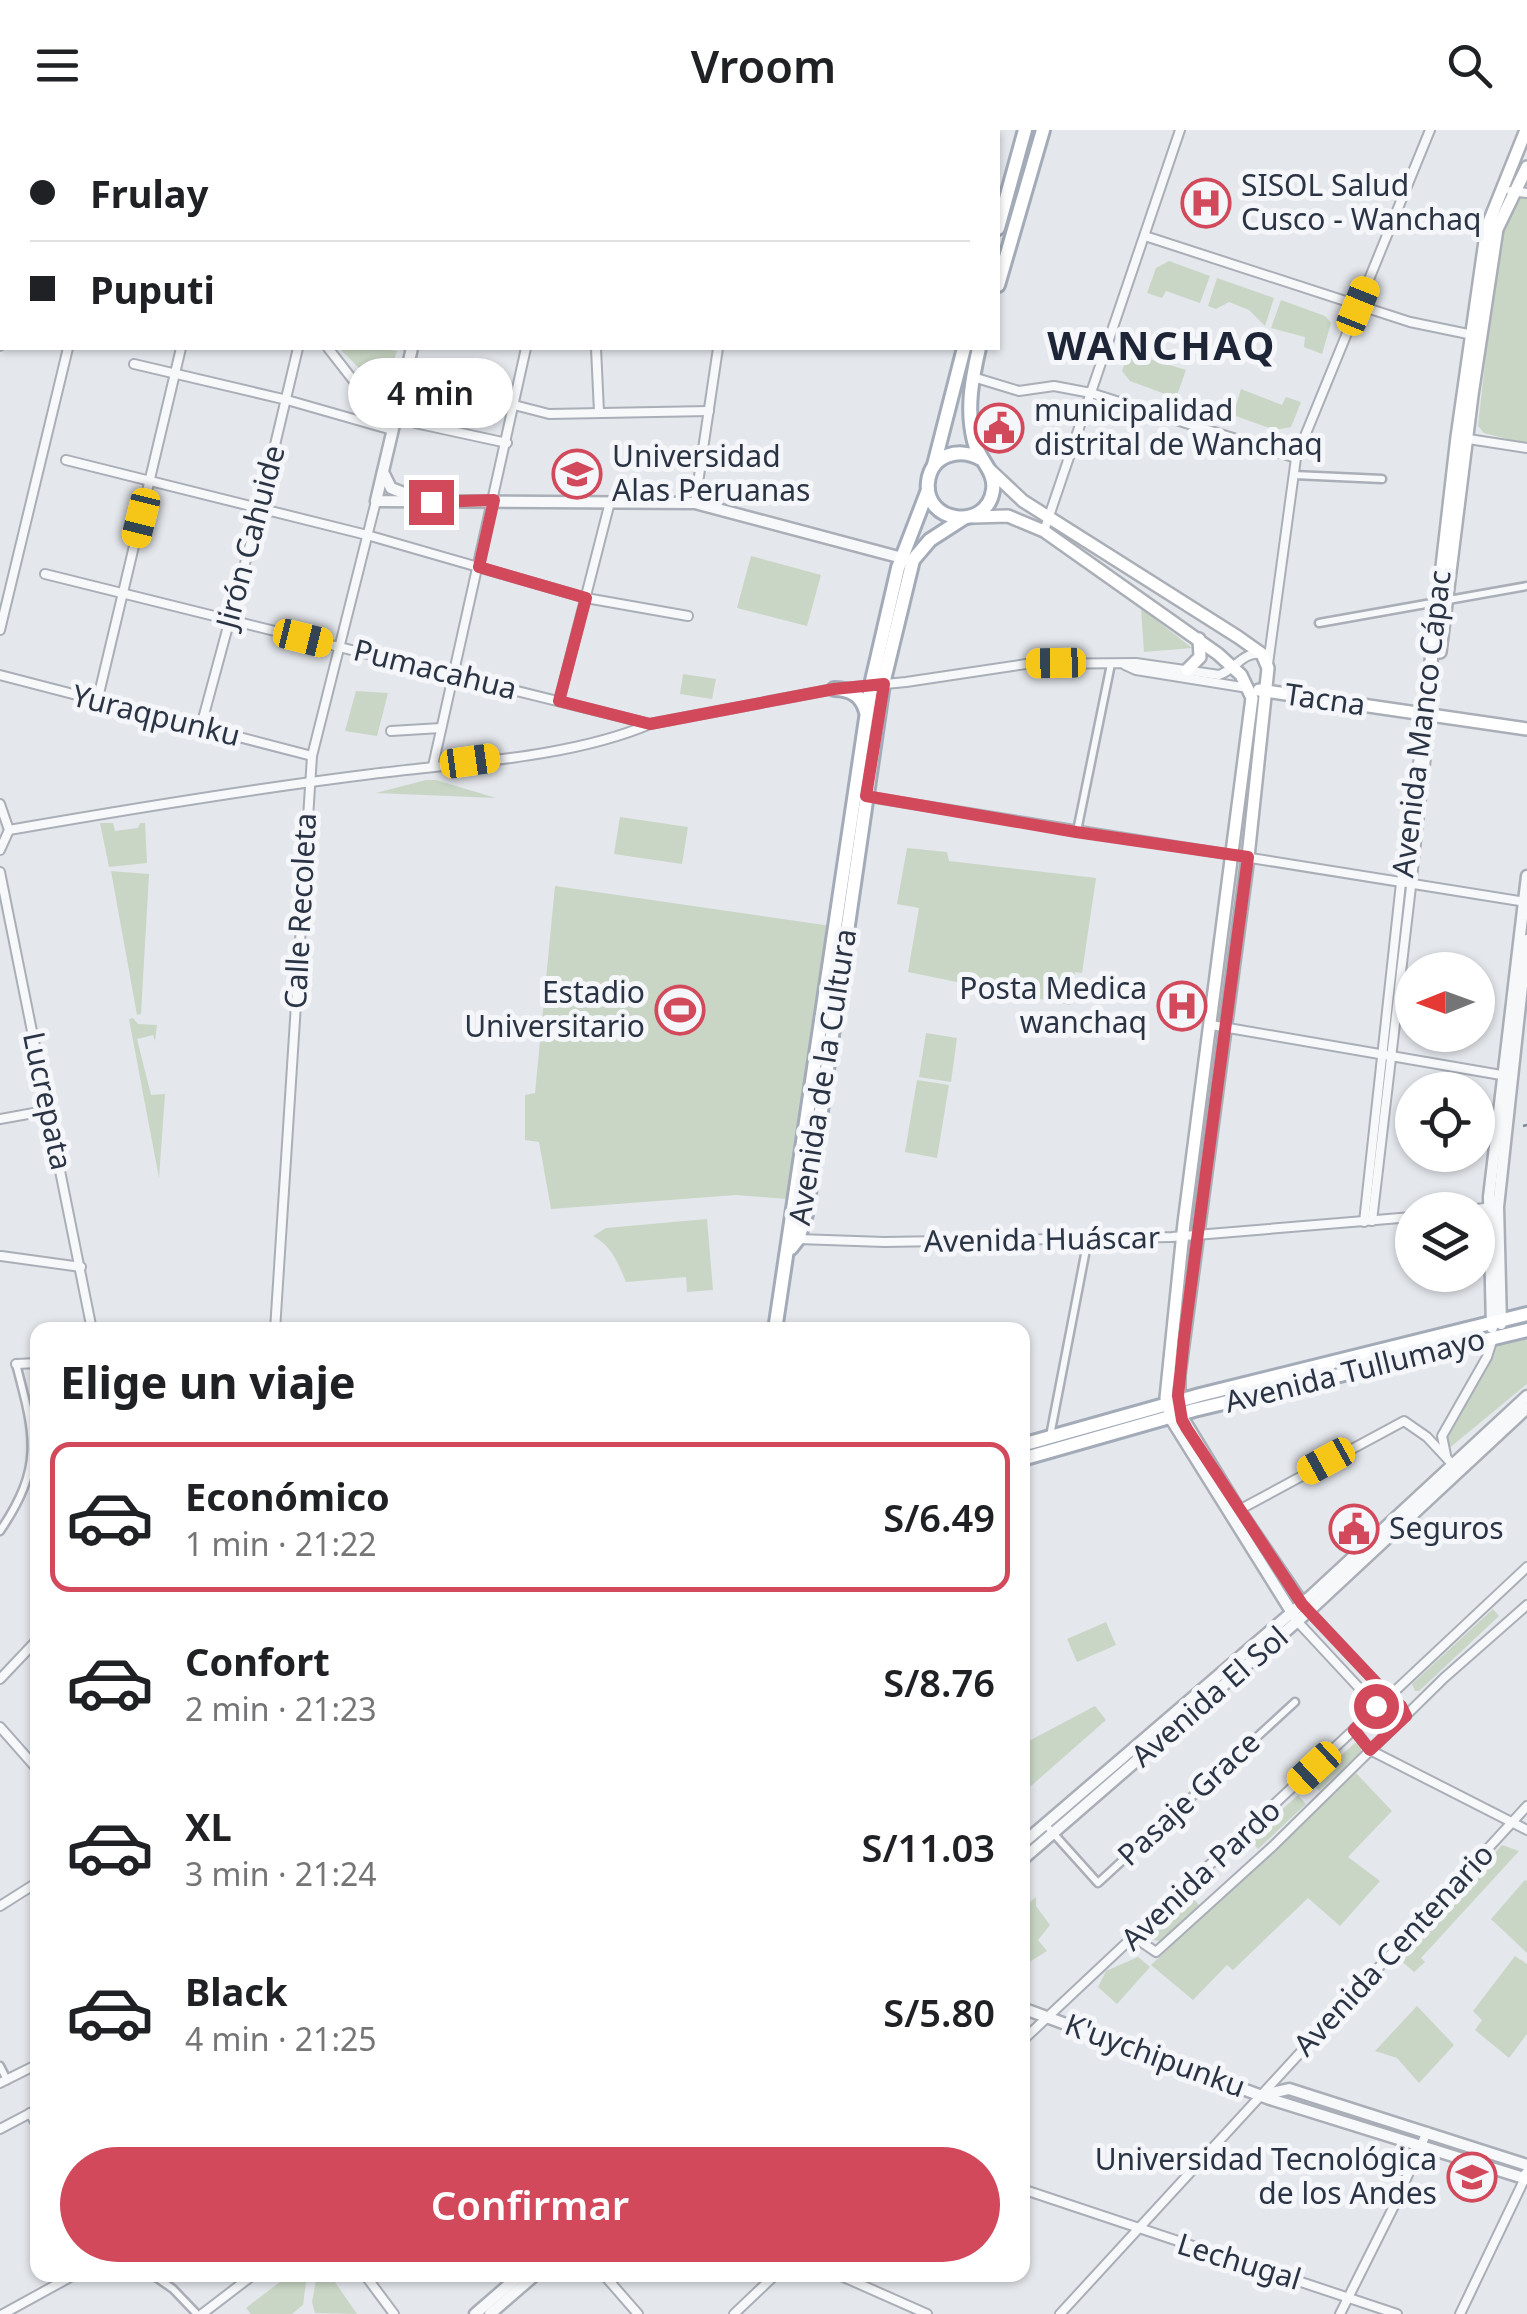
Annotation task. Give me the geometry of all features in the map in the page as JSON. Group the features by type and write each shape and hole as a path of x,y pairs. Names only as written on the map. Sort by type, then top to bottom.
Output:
{"main road":[{"path":"1000,221 1025,130"},
{"path":"1000,278 1043,130"},
{"path":"1492,228 1502,188 1526,130"},
{"path":"1492,228 1521,193 1527,167"},
{"name":"Avenida Manco Cápac","path":"1428,715 1492,228"},
{"path":"973,350 928,478 933,504 942,513 967,518 1008,516 1044,531 1233,666"},
{"path":"904,558 984,509 992,496 993,478 971,425 974,350"},
{"path":"934,465 957,452 985,464 1016,496 1262,654 1268,668 1248,857 1217,1026"},
{"name":"Avenida de la Cultura","path":"777,1322 792,1242 806,1214 828,1014 877,684 904,558 928,490"},
{"path":"1188,670 1200,657 1200,639"},
{"name":"Tacna","path":"1233,666 1248,685 1266,692 1527,728"},
{"name":"Avenida de la Cultura","path":"860,796 866,714 877,684"},
{"path":"1175,1410 1190,1236 1253,706 1248,685"},
{"path":"834,689 844,689 860,698 866,714"},
{"name":"Avenida Tullumayo","path":"1030,1443 1495,1328 1527,1314"},
{"name":"Avenida Tullumayo","path":"1495,1328 1527,1330"},
{"name":"Avenida Tullumayo","path":"1030,1456 1175,1410"}],"street":[{"path":"1044,531 1180,130"},
{"path":"1268,668 1296,458 1430,130"},
{"path":"1502,188 1521,193"},
{"path":"1144,236 1358,306 1446,332 1477,336"},
{"path":"0,630 68,350"},
{"path":"96,702 180,350"},
{"name":"Jirón Cahuide","path":"201,726 298,350"},
{"path":"330,350 392,430"},
{"path":"412,350 376,500 695,504 904,558"},
{"path":"433,766 526,350"},
{"path":"596,350 599,412"},
{"path":"695,504 718,350"},
{"path":"134,364 287,400 392,430"},
{"path":"973,378 1019,390 1054,386 1091,394 1296,458"},
{"path":"514,405 549,414 709,411"},
{"path":"415,422 506,443"},
{"path":"1462,438 1527,448"},
{"path":"66,460 367,535 586,598 688,616"},
{"path":"383,472 396,491 431,502"},
{"path":"1294,476 1382,480"},
{"name":"Calle Recoleta","path":"275,1322 312,756 376,500"},
{"path":"559,701 611,501"},
{"name":"Pumacahua","path":"45,574 650,724"},
{"path":"1319,623 1527,586"},
{"name":"Tacna","path":"8,830 620,737 650,724 834,689 1026,664 1136,663 1219,674 1251,654 1262,654"},
{"path":"1076,832 1111,664"},
{"name":"Tacna","path":"1125,665 1136,670 1248,685"},
{"name":"Yuraqpunku","path":"0,676 312,756"},
{"name":"Avenida Manco Cápac","path":"1368,1222 1428,715"},
{"path":"391,731 442,728"},
{"path":"860,796 1525,902"},
{"path":"0,804 8,830 0,850"},
{"name":"Lucrepata","path":"0,872 91,1322"},
{"path":"1494,1192 1527,876"},
{"path":"0,942 13,939"},
{"path":"1506,1076 1527,940"},
{"path":"1217,1026 1506,1076"},
{"path":"0,1119 50,1110"},
{"name":"Avenida Huáscar","path":"792,1242 1190,1236 1395,1218"},
{"path":"1442,1436 1487,1357 1495,1328 1500,1280 1495,1228"},
{"path":"1050,1438 1088,1239"},
{"path":"0,1256 81,1266"},
{"path":"1494,1292 1495,1328"},
{"path":"30,1363 16,1364 30,1430"},
{"name":"Avenida El Sol","path":"1030,1851 1049,1829 1306,1607 1527,1396"},
{"name":"Avenida El Sol","path":"1453,1464 1527,1408"},
{"path":"1175,1410 1306,1607 1401,1706 1406,1716"},
{"path":"1175,1410 1294,1617 1376,1706"},
{"path":"1238,1510 1398,1422 1408,1423 1453,1464"},
{"path":"1426,1437 1442,1436"},
{"path":"1442,1436 1453,1464"},
{"path":"0,1531 30,1471"},
{"name":"Avenida Pardo","path":"1030,2033 1527,1567"},
{"path":"1134,1937 1156,1952 1527,1605"},
{"path":"0,1679 30,1647"},
{"name":"Pasaje Grace","path":"1049,1829 1098,1883 1294,1702"},
{"path":"0,1727 30,1754"},
{"path":"1354,1730 1370,1750 1527,1830"},
{"name":"Avenida Centenario","path":"1060,2314 1527,1806"},
{"name":"Avenida El Sol","path":"1030,1840 1049,1829"},
{"path":"0,1906 30,1887"},
{"name":"K'uychipunku","path":"1030,2011 1262,2095 1527,2177"},
{"path":"0,2066 4,2081 30,2068"},
{"path":"1262,2095 1288,2089 1428,2132 1527,2177 1460,2314"},
{"path":"0,2129 30,2113"},
{"path":"1340,2314 1428,2132"},
{"name":"Lechugal","path":"1030,2193 1397,2314"},
{"path":"3,2314 61,2282"},
{"path":"163,2282 199,2314 243,2282"},
{"path":"370,2282 394,2314"},
{"path":"475,2314 512,2282"},
{"path":"490,2314 527,2282"},
{"path":"610,2282 638,2314"},
{"path":"734,2314 768,2282"},
{"path":"855,2282 927,2314"}],"green space":[{"path":"1518,198 1527,198 1527,444 1484,433 1478,426 1499,237"},
{"path":"1169,261 1210,276 1200,303 1166,291 1162,298 1147,293 1156,268"},
{"path":"1217,278 1274,298 1265,326 1249,310 1229,302 1216,309 1208,306"},
{"path":"1281,300 1325,316 1331,323 1322,354 1304,347 1305,337 1271,328"},
{"path":"1132,344 1145,349 1143,357 1186,370 1176,398 1130,381 1122,371"},
{"path":"341,350 397,351 386,385 379,388"},
{"path":"1241,389 1282,405 1286,397 1301,402 1291,427 1275,430 1233,415"},
{"path":"751,556 821,575 807,626 737,608"},
{"path":"1141,608 1192,648 1144,652"},
{"path":"683,674 716,679 712,699 680,694"},
{"path":"356,691 388,693 377,736 345,731"},
{"path":"436,780 496,798 376,793"},
{"path":"620,817 688,827 682,864 614,854"},
{"path":"100,823 113,823 115,831 138,828 145,823 147,863 109,867"},
{"path":"907,848 947,852 949,861 1096,878 1082,973 1075,972 1070,1005 908,972 919,908 897,904"},
{"path":"111,871 149,874 141,1014 137,1015"},
{"name":"Estadio Universitario","path":"555,886 831,926 787,1199 736,1195 551,1209 539,1142 525,1140 525,1095 535,1093"},
{"path":"129,1019 138,1024 157,1025 155,1041 153,1035 137,1039 151,1095 165,1094 159,1178"},
{"path":"926,1033 957,1038 951,1082 919,1077"},
{"path":"917,1080 949,1085 937,1158 905,1152"},
{"path":"707,1219 713,1290 687,1292 686,1277 626,1282 610,1250 593,1236 606,1228"},
{"path":"1527,1332 1527,1384 1447,1450 1444,1438 1500,1340"},
{"path":"1493,1609 1499,1616 1415,1691 1412,1684"},
{"path":"1106,1622 1116,1645 1077,1662 1067,1639"},
{"path":"1095,1706 1106,1720 1030,1787 1030,1740"},
{"path":"1355,1743 1361,1745 1361,1752 1319,1791 1311,1783"},
{"path":"1356,1773 1392,1811 1348,1857 1380,1881 1340,1926 1308,1898 1233,1970 1227,1965 1193,2000 1151,1965"},
{"path":"1298,1795 1306,1804 1258,1849 1250,1839"},
{"path":"1502,1845 1519,1851 1421,1958 1425,1962 1414,1972 1398,1958"},
{"path":"1527,1881 1527,1953 1491,1919"},
{"path":"1190,1895 1199,1905 1160,1941 1154,1940 1152,1931"},
{"path":"1036,1897 1036,1906 1050,1925 1038,1940 1047,1951 1030,1962 1030,1902"},
{"path":"1515,1956 1527,1964 1527,2034 1509,2058 1475,2030 1482,2020 1473,2011"},
{"path":"1138,1957 1150,1967 1117,2004 1098,1987 1106,1971"},
{"path":"1417,2006 1454,2045 1419,2083 1397,2058 1375,2051"},
{"path":"280,2282 306,2282 303,2305 292,2314 251,2314 246,2308"},
{"path":"316,2282 335,2282 357,2314 315,2313 312,2302"}],"railway":[{"path":"1523,1126 1527,1125"}],"place":[{"name":"SISOL Salud Cusco - Wanchaq","path":"1206,203"},
{"name":"municipalidad distrital de Wanchaq","path":"999,428"},
{"name":"Universidad Alas Peruanas","path":"577,474"},
{"name":"Posta Medica wanchaq","path":"1182,1006"},
{"name":"Estadio Universitario","path":"680,1010"},
{"name":"Seguros","path":"1354,1529"},
{"name":"Universidad Tecnológica de los Andes","path":"1472,2177"}],"district":[{"name":"WANCHAQ","path":"1162,346"}],"route":[{"path":"431,502 494,500 479,567 586,598 559,701 650,724 834,689 884,684 866,796 1248,857 1179,1374 1179,1406 1187,1429 1302,1604 1401,1706 1406,1716 1370,1750 1354,1730 1376,1706"}]}
